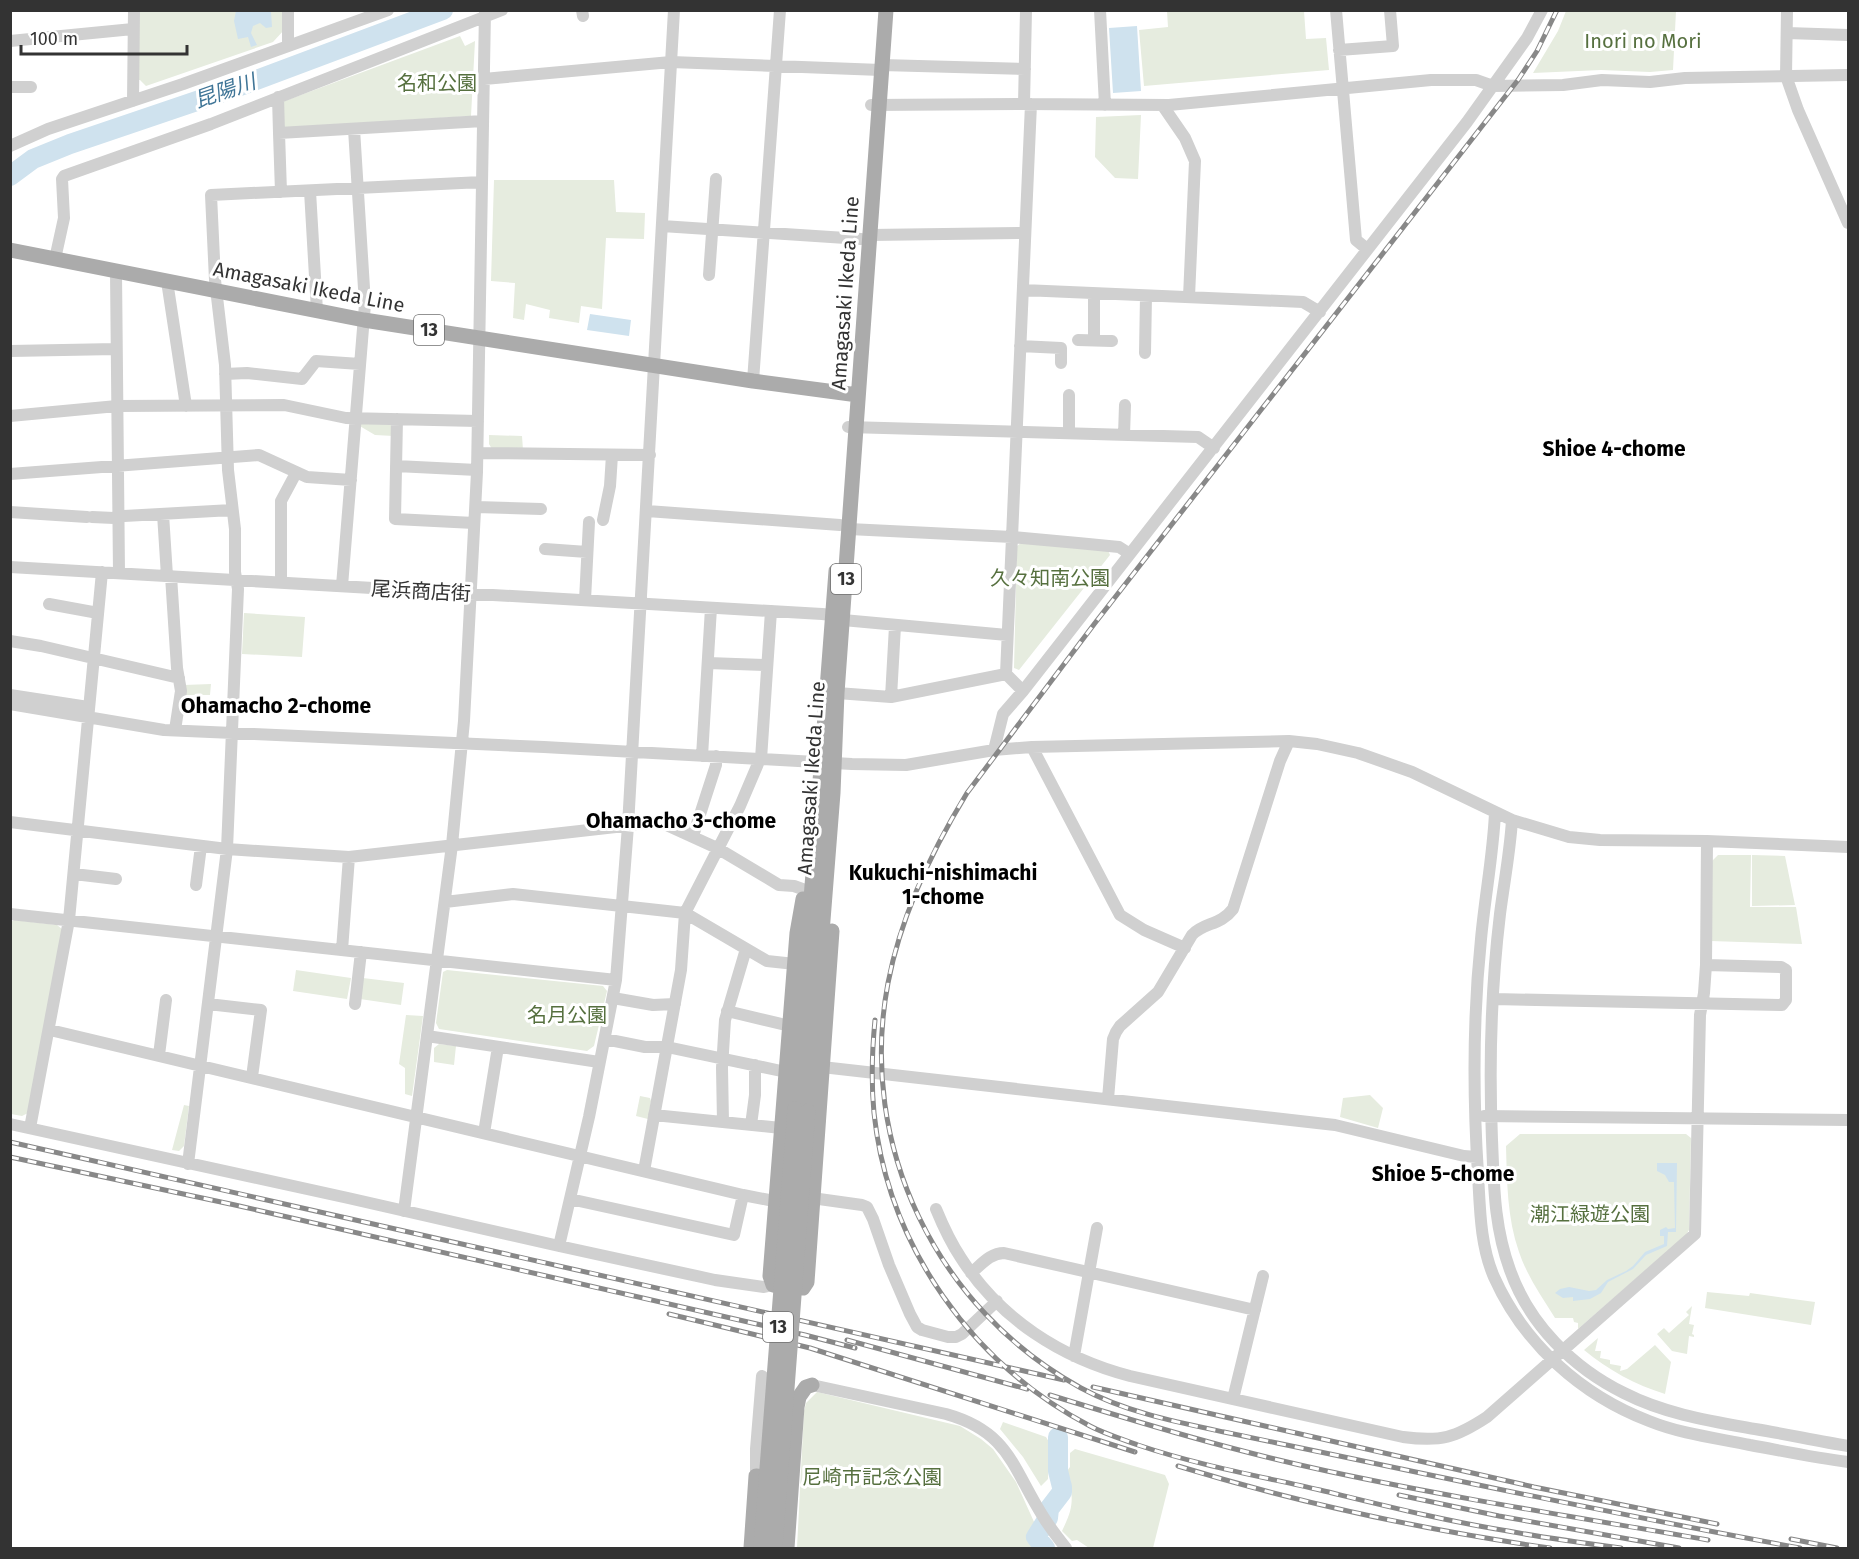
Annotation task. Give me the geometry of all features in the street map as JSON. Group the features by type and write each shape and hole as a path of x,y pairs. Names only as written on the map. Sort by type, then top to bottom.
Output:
{"main road":[{"name":"Amagasaki Ikeda Line","path":"877,10 879,68"},
{"name":"Amagasaki Ikeda Line","path":"768,1548 875,105 886,10"},
{"name":"Amagasaki Ikeda Line","path":"10,250 364,320 854,395"},
{"name":"Amagasaki Ikeda Line","path":"828,762 837,693 838,618"},
{"path":"820,871 832,898 832,925 807,1282 802,1288 773,1285 770,1276 797,933 805,890 820,871"},
{"path":"768,1548 792,1479 799,1397 806,1387 812,1385"},
{"path":"768,1548 756,1476 792,1479"}],"street":[{"path":"133,101 134,10"},
{"path":"288,10 288,46"},
{"path":"10,146 48,129 288,46 362,15 388,10"},
{"path":"55,259 64,218 62,179 64,176 211,124 502,10"},
{"path":"559,1246 616,980 633,751 674,10"},
{"path":"753,381 780,10"},
{"path":"1023,691 1006,674 1025,233 1028,104 1025,69 1026,10"},
{"path":"1100,10 1105,105"},
{"path":"1336,10 1356,240 1367,249"},
{"path":"1339,50 1393,46 1390,10"},
{"path":"994,750 1003,714 1130,555 1467,122 1527,39 1542,10"},
{"path":"1787,10 1786,76 1798,110 1848,223"},
{"path":"404,1211 445,902 462,743 478,453 485,15"},
{"path":"10,41 133,29"},
{"path":"1787,33 1848,35"},
{"path":"484,79 671,62 879,68 1025,69"},
{"path":"875,105 1162,106 1431,80 1476,80 1493,86 1563,85 1602,80 1650,82 1685,78 1848,75"},
{"path":"10,87 31,87"},
{"path":"278,97 281,192"},
{"path":"1162,106 1185,138 1195,161 1189,297"},
{"path":"279,133 483,121"},
{"path":"342,586 364,320 354,129"},
{"path":"709,275 716,179"},
{"path":"188,1164 227,849 236,676 238,589 235,572 235,529 228,458 225,374 216,291 211,195 482,182"},
{"path":"310,191 317,311"},
{"path":"662,226 865,237 1025,233"},
{"path":"116,272 119,573"},
{"path":"167,282 186,406"},
{"path":"1023,291 1303,302 1320,312"},
{"path":"1094,295 1094,340"},
{"path":"1145,353 1146,296"},
{"path":"1078,340 1112,341"},
{"path":"1020,346 1061,348 1061,363"},
{"path":"10,351 116,349"},
{"path":"225,374 247,373 302,379 316,361 360,364"},
{"path":"1069,395 1069,433"},
{"path":"10,416 117,406 284,405 346,418 478,421"},
{"path":"1124,435 1125,405"},
{"path":"397,419 395,519 474,523"},
{"path":"852,428 1198,437 1214,447"},
{"path":"478,453 650,455"},
{"path":"10,474 259,455 307,477 351,480"},
{"path":"603,520 610,486 612,455"},
{"path":"396,466 477,470"},
{"path":"281,582 281,501 296,473"},
{"path":"476,507 541,509"},
{"path":"10,512 118,517 232,510"},
{"path":"647,511 844,527 1012,537 1119,547 1130,555"},
{"path":"163,514 181,698 175,730"},
{"path":"585,600 590,522"},
{"path":"545,549 587,552"},
{"name":"尾浜商店街","path":"10,567 771,611 895,626 1007,635"},
{"path":"30,1128 69,920 102,572"},
{"path":"49,604 98,613"},
{"path":"702,756 711,608"},
{"path":"644,1171 675,1004 682,958 685,913 740,806 761,759 771,611"},
{"path":"891,697 895,626"},
{"path":"10,641 179,678"},
{"path":"708,663 767,665"},
{"path":"837,693 891,697 1006,674"},
{"path":"10,695 175,730 906,765 994,750 1032,747 1289,741 1317,744 1358,753 1412,772 1512,820 1569,837 1600,840 1707,841 1848,847"},
{"path":"10,704 88,712"},
{"path":"1108,1099 1113,1039 1116,1032 1158,992 1197,930 1221,921 1233,909 1280,761 1289,741"},
{"path":"1032,747 1120,915 1144,930 1185,948"},
{"path":"693,836 716,765 716,756"},
{"path":"1495,813 1494,842 1481,938 1477,1001 1477,1157 1481,1222 1486,1252 1493,1276 1507,1302 1537,1345 1551,1360 1592,1392 1616,1407 1650,1422 1690,1434 1848,1462"},
{"path":"1512,820 1500,915 1490,1095 1494,1206 1510,1272 1522,1297 1548,1335 1563,1351 1601,1380 1624,1393 1693,1418 1848,1446"},
{"path":"10,822 227,849 349,856 660,822 717,848 778,885 794,886 805,890"},
{"path":"936,1209 951,1242 971,1273 997,1301 1029,1330 1074,1356 1107,1370 1402,1437 1424,1440 1441,1439 1460,1434 1487,1417 1695,1234 1701,1004 1706,965 1707,841"},
{"path":"196,885 201,846"},
{"path":"342,950 349,856"},
{"path":"74,874 116,879"},
{"path":"445,902 513,894 685,913 767,961 795,964"},
{"path":"10,914 616,980"},
{"path":"723,1122 725,1020 746,949"},
{"path":"355,1004 361,952"},
{"path":"1494,999 1782,1005 1786,1000 1786,970 1781,967 1706,965"},
{"path":"613,998 653,1005 675,1004"},
{"path":"159,1055 166,1000"},
{"path":"208,1004 261,1010 252,1077"},
{"path":"728,1011 790,1026"},
{"path":"50,1030 743,1195 768,1200 812,1202 819,1199 862,1205 867,1207 873,1219 889,1265 917,1328 956,1337 997,1301"},
{"path":"427,1036 599,1062"},
{"path":"605,1039 645,1047 667,1047 786,1072"},
{"path":"484,1133 498,1047"},
{"path":"751,1125 755,1095 755,1065"},
{"path":"822,1067 1335,1125 1464,1156 1477,1157"},
{"path":"654,1115 781,1128"},
{"path":"1476,1116 1848,1120"},
{"path":"10,1124 715,1280 764,1287 773,1285"},
{"path":"570,1199 734,1235 743,1195"},
{"path":"1074,1356 1097,1227"},
{"path":"971,1273 997,1253 1004,1253 1255,1310"},
{"path":"1233,1400 1263,1276"},
{"path":"756,1476 762,1376"},
{"path":"812,1385 966,1419 992,1436 1006,1451 1047,1522 1066,1548"}],"green space":[{"path":"138,11 283,11 284,30 273,42 146,86 140,80 136,80"},
{"path":"1167,11 1304,11 1306,39 1326,38 1329,70 1144,86 1139,30 1168,27"},
{"name":"Inori no Mori","path":"1566,11 1676,11 1673,70 1533,73 1558,31"},
{"name":"名和公園","path":"460,36 465,46 475,41 471,116 283,128 282,102"},
{"path":"1141,115 1138,179 1115,178 1095,157 1096,117"},
{"path":"494,180 614,180 616,212 645,213 644,239 606,238 602,309 581,306 579,323 549,318 550,310 526,304 524,320 513,318 515,283 491,281"},
{"path":"358,421 390,422 394,436 375,435 358,425"},
{"path":"489,435 522,436 523,450 492,449 489,444"},
{"name":"久々知南公園","path":"1021,543 1107,548 1110,555 1019,670 1014,668 1017,546"},
{"path":"244,613 305,617 302,657 242,654"},
{"path":"211,684 210,695 185,695 184,685"},
{"path":"1718,855 1751,855 1750,907 1796,907 1802,944 1710,941 1711,862"},
{"path":"1752,855 1785,856 1795,905 1752,906"},
{"path":"14,920 57,925 62,929 28,1113 22,1116 11,1114 11,922"},
{"path":"296,970 351,978 347,999 293,991"},
{"name":"名月公園","path":"447,970 603,986 607,991 594,1046 587,1051 439,1029 436,1023 443,972"},
{"path":"363,978 404,983 401,1005 360,999"},
{"path":"406,1015 423,1016 412,1096 405,1094 405,1068 399,1064"},
{"path":"439,1044 456,1046 454,1065 434,1062 434,1048"},
{"path":"1370,1095 1383,1108 1378,1128 1340,1117 1343,1098"},
{"path":"640,1096 650,1098 648,1119 636,1116"},
{"path":"184,1105 189,1106 184,1146 179,1151 172,1150"},
{"name":"潮江緑遊公園","path":"1520,1134 1686,1134 1691,1138 1689,1230 1578,1329 1578,1323 1574,1322 1573,1318 1555,1318 1526,1269 1515,1239 1508,1199 1506,1146"},
{"path":"1707,1292 1749,1296 1750,1293 1815,1302 1811,1325 1705,1308"},
{"path":"1692,1306 1689,1324 1694,1325 1692,1334 1694,1337 1689,1336 1687,1354 1672,1351 1657,1334 1664,1328 1669,1333 1689,1315 1686,1312"},
{"path":"1598,1338 1595,1351 1601,1351 1600,1358 1610,1360 1610,1364 1621,1366 1620,1371 1627,1369 1655,1345 1671,1362 1665,1394 1623,1376 1584,1350"},
{"name":"尼崎市記念公園","path":"817,1392 960,1426 981,1439 993,1449 1016,1482 1035,1524 1043,1538 1053,1548 797,1548 804,1411 806,1403"},
{"path":"1003,1422 1046,1437 1049,1442 1048,1479 1041,1486 1023,1457 1000,1429"},
{"path":"1075,1449 1165,1475 1169,1484 1153,1548 1089,1548 1077,1540 1072,1541 1062,1531 1071,1505 1070,1478 1066,1476 1070,1467 1070,1453"}],"water":[{"path":"236,11 271,12 272,27 266,28 260,23 253,26 251,33 257,45 251,47 248,37 238,39 234,21"},
{"path":"1137,26 1141,91 1113,93 1109,28"},
{"path":"590,314 631,320 629,336 587,330"},
{"path":"1657,1163 1677,1163 1676,1232 1668,1232 1667,1246 1646,1255 1633,1269 1608,1282 1601,1293 1590,1299 1573,1301 1573,1297 1563,1298 1555,1293 1569,1287 1596,1290 1607,1280 1633,1266 1645,1252 1664,1244 1664,1236 1660,1236 1660,1230 1666,1227 1675,1228 1674,1182 1669,1182 1665,1175 1657,1171"}],"waterway":[{"name":"昆陽川","path":"428,10 428,16"},
{"name":"昆陽川","path":"10,176 33,159 70,144 235,88 443,10"},
{"path":"1045,1548 1036,1537 1048,1518 1049,1509 1062,1492 1058,1471 1058,1437"}],"railway":[{"path":"1557,10 1537,51 1518,80 1095,623 967,793 941,838 919,885 894,958 888,983 881,1044 885,1104 897,1162 919,1217 948,1268 986,1314 1030,1355 1081,1388 1115,1404 1188,1424 1682,1526 1800,1548"},
{"path":"875,1020 872,1066 873,1101 882,1162 897,1209 917,1254 943,1296 973,1335 1008,1370 1047,1400 1102,1432 1138,1445 1228,1470 1461,1522 1621,1548"},
{"path":"10,1142 1064,1380"},
{"path":"10,1157 235,1205 855,1348"},
{"path":"669,1314 810,1348 1135,1452"},
{"path":"847,1340 1027,1389"},
{"path":"1093,1387 1534,1487 1717,1524"},
{"path":"1050,1395 1222,1446 1327,1471 1469,1499 1708,1540"},
{"path":"1178,1466 1269,1492 1362,1514 1456,1533 1550,1548"},
{"path":"1399,1495 1499,1516 1679,1548"},
{"path":"1791,1539 1837,1548"}],"district":[{"name":"Shioe 4-chome","path":"1614,449"},
{"name":"Ohamacho 2-chome","path":"276,706"},
{"name":"Ohamacho 3-chome","path":"681,821"},
{"name":"Kukuchi-nishimachi 1-chome","path":"943,885"},
{"name":"Shioe 5-chome","path":"1443,1174"}]}
